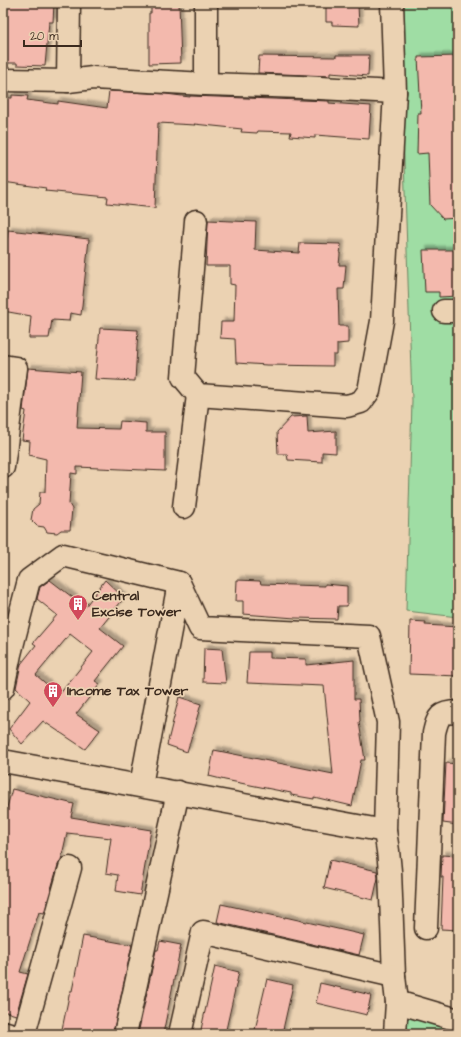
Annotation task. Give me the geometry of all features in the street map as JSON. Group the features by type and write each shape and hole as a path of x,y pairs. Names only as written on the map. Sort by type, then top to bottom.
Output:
{"street":[{"path":"68,81 69,3"},
{"path":"206,3 206,84"},
{"path":"196,221 183,377 198,394 347,406 361,402 369,391 382,321 395,92 392,3"},
{"path":"3,80 68,81 93,78 395,92"},
{"path":"3,366 16,368 3,467"},
{"path":"184,507 198,394"},
{"path":"3,688 29,580 63,555 179,583"},
{"path":"141,786 179,583"},
{"path":"179,583 200,628 369,636 388,722 385,830 390,871 394,976 397,1002 395,1034"},
{"path":"426,928 434,733 436,724 440,717 448,712 458,712"},
{"path":"3,761 385,830"},
{"path":"125,1034 178,792"},
{"path":"24,1034 70,868"},
{"path":"180,1034 203,932 394,976"},
{"path":"397,1002 458,1020"},
{"path":"3,1032 10,1034"}],"green space":[{"path":"404,3 458,3 458,617 406,611 412,401 403,130"},
{"path":"404,1012 458,1026 458,1034 403,1034"}],"building":[{"path":"3,3 54,3 53,22 49,22 45,66 3,63"},
{"path":"151,3 179,3 181,63 149,64 149,13 151,13"},
{"path":"326,3 348,3 348,6 358,5 359,26 332,25 332,22 326,22"},
{"path":"336,55 369,55 368,76 330,73 330,76 258,73 259,56 336,57"},
{"path":"458,56 458,218 443,219 430,205 428,153 417,154 418,113 421,113 418,57"},
{"path":"109,91 166,94 190,97 329,101 329,103 371,106 369,139 315,135 315,138 290,136 291,132 241,132 242,129 194,124 195,125 158,123 155,208 107,203 108,197 45,191 46,188 3,182 3,98 12,98 12,95 28,96 27,100 58,104 58,101 107,108"},
{"path":"208,220 256,222 255,250 299,253 300,243 341,244 339,265 346,265 344,289 338,289 339,326 348,326 348,343 337,344 337,355 333,355 333,366 236,363 235,339 220,338 221,322 234,322 235,285 230,284 230,266 206,266"},
{"path":"8,230 89,239 81,315 70,313 69,321 52,320 49,338 29,338 31,316 3,311 3,238 7,238"},
{"path":"423,250 458,250 458,296 439,297 439,292 425,292"},
{"path":"100,328 138,330 135,381 95,379"},
{"path":"28,368 81,372 77,428 119,429 120,421 146,423 146,432 165,432 165,471 77,467 77,474 71,473 69,504 72,509 70,530 61,530 57,533 47,532 44,527 37,526 31,520 33,509 39,504 40,492 45,492 46,459 29,455 30,441 22,440 26,411 23,410"},
{"path":"307,416 308,433 336,431 336,453 322,452 322,462 288,460 287,454 278,454 277,432 291,417"},
{"path":"50,580 85,607 105,580 124,598 100,628 123,646 95,681 100,684 76,714 100,730 85,749 43,721 22,744 9,729 30,701 16,688 21,664 36,645 33,643 57,615 37,599 40,587","holes":["70,634 93,652 59,695 36,675"]},
{"path":"237,580 260,581 261,584 325,586 325,584 347,586 347,606 338,606 337,619 295,618 243,614 243,601 236,601"},
{"path":"410,621 426,622 425,625 458,627 458,676 409,674"},
{"path":"204,648 222,649 226,683 203,682"},
{"path":"249,652 270,652 270,658 306,659 306,665 354,660 354,699 359,699 359,722 365,760 361,760 352,806 314,797 314,799 291,795 291,793 209,776 214,750 333,774 324,686 247,683"},
{"path":"179,697 201,704 187,752 167,745"},
{"path":"446,763 458,764 458,825 443,823"},
{"path":"12,789 74,804 71,817 151,830 140,895 116,891 118,875 106,873 111,838 67,833 61,860 58,865 44,913 39,912 20,972 28,974 16,1015 3,1011 3,855 7,841 3,840 3,822"},
{"path":"442,855 458,856 458,930 441,929 443,877 441,877"},
{"path":"330,860 377,871 378,878 373,900 324,888"},
{"path":"221,904 364,935 359,955 217,922"},
{"path":"83,936 132,945 113,1034 61,1034 70,991 72,991"},
{"path":"160,941 181,945 163,1034 138,1034 156,950 158,950"},
{"path":"215,966 239,972 225,1034 200,1034"},
{"path":"267,979 293,985 282,1034 254,1034"},
{"path":"320,983 371,995 367,1015 316,1003"}],"place":[{"name":"Central Excise Tower","path":"78,621"},
{"name":"Income Tax Tower","path":"53,708"}]}
